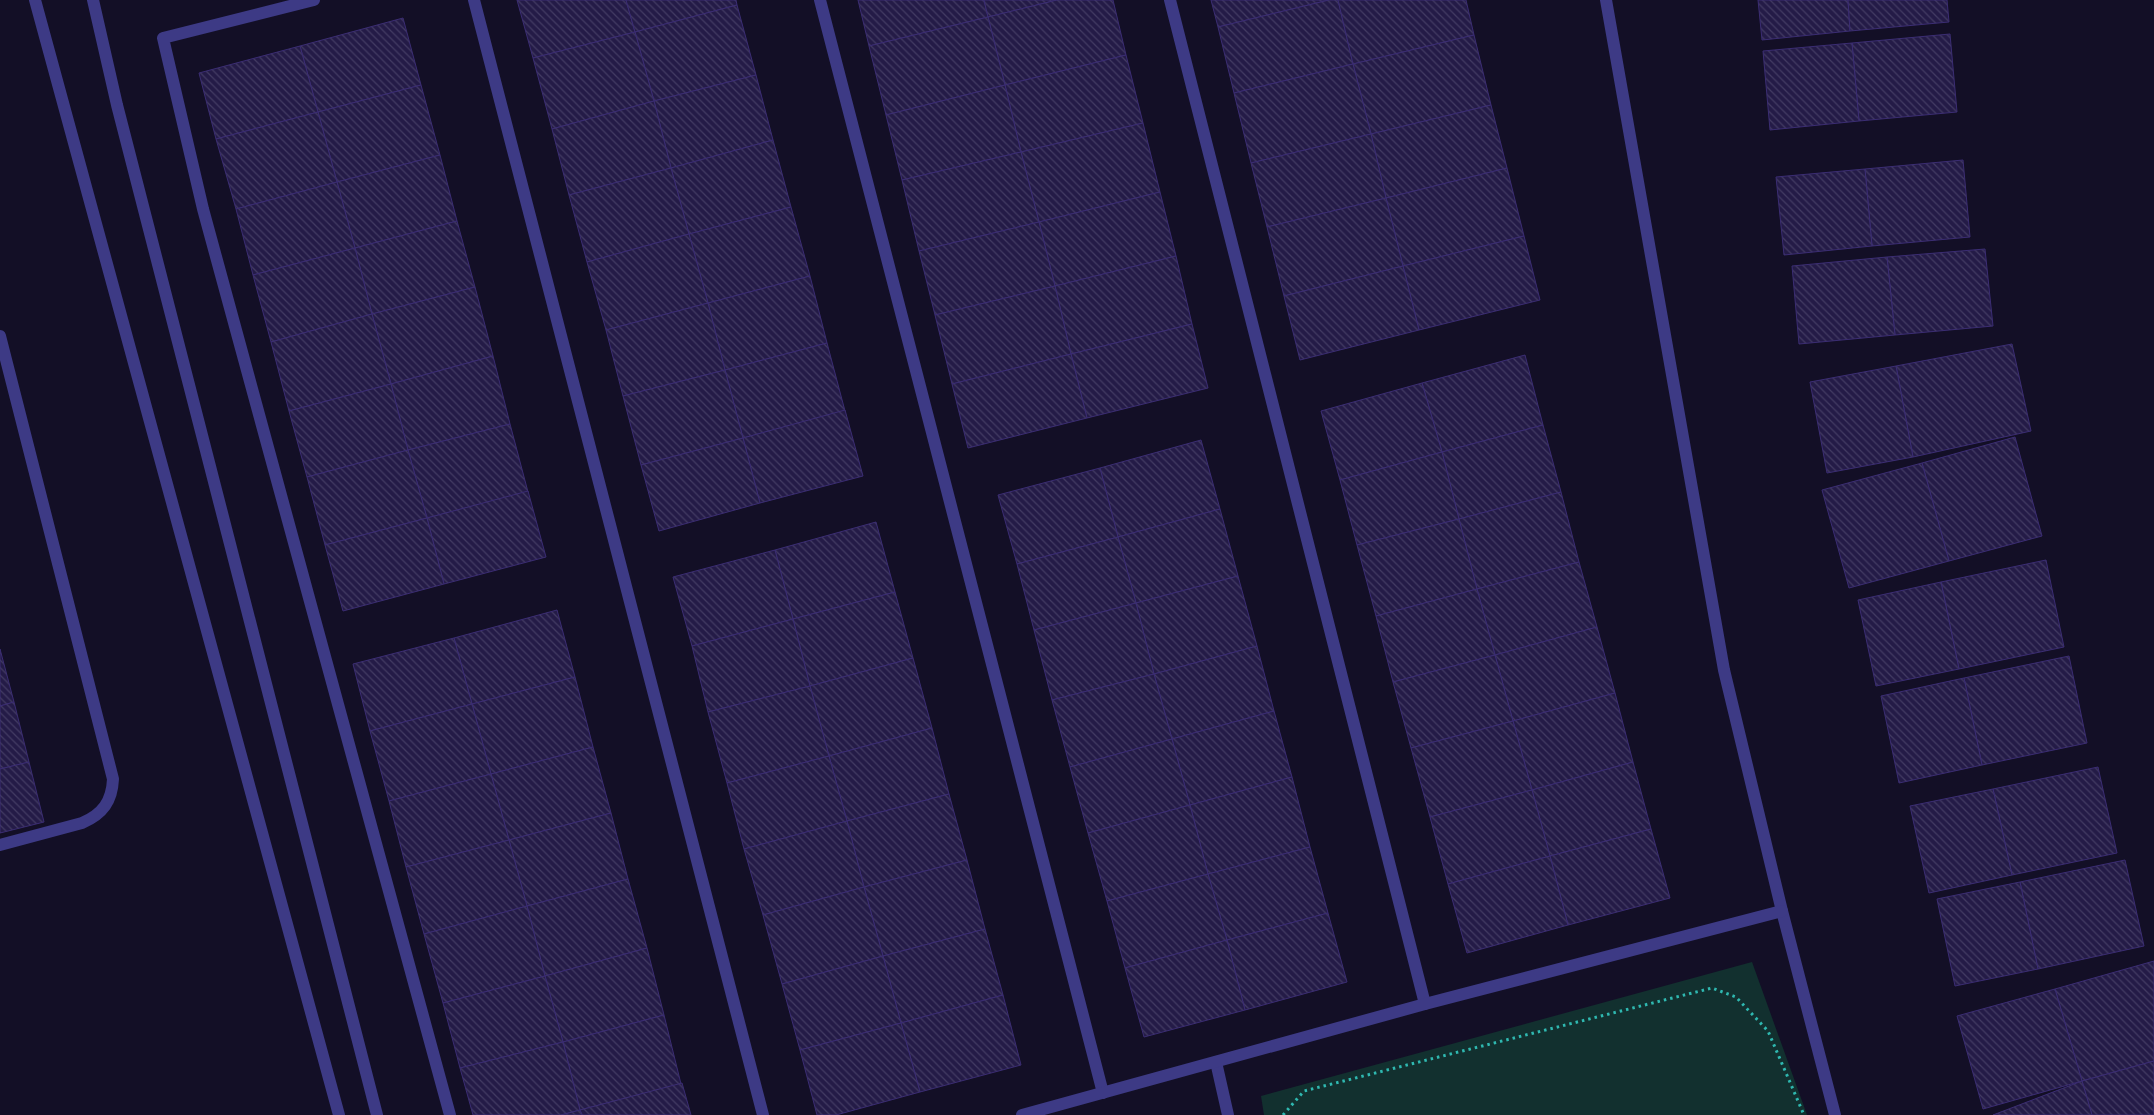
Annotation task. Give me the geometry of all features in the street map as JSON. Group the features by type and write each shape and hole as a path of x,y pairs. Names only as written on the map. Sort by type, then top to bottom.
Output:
{"street":[{"path":"35,0 339,1115"},
{"path":"93,0 122,125 377,1115"},
{"path":"314,0 163,38 203,209 450,1115"},
{"path":"474,0 763,1115"},
{"path":"820,0 1103,1094"},
{"path":"1170,0 1425,1004"},
{"path":"1606,0 1724,670 1782,911 1834,1115"},
{"path":"0,336 5,379 113,779 109,802 93,818 82,823 0,845"},
{"path":"1022,1115 1425,1004 1782,911"},
{"path":"1216,1062 1228,1115"}],"path":[{"path":"1283,1115 1304,1091 1712,988 1736,997 1768,1031 1804,1115"}],"green space":[{"path":"1752,962 1807,1115 1264,1115 1261,1096"}],"building":[{"path":"517,0 626,0 635,32 533,58"},
{"path":"626,0 736,0 737,5 635,32"},
{"path":"858,0 984,0 988,17 869,46"},
{"path":"984,0 1057,0 988,17"},
{"path":"1057,0 1113,0 1126,55 1005,85 988,17"},
{"path":"1211,0 1329,0 1218,27"},
{"path":"1329,0 1338,0 1353,64 1234,93 1218,27"},
{"path":"1338,0 1466,0 1474,35 1353,64"},
{"path":"1758,0 1848,0 1850,31 1762,40"},
{"path":"1848,0 1947,0 1949,22 1850,31"},
{"path":"737,5 756,75 654,101 635,32"},
{"path":"988,17 1005,85 886,115 869,46"},
{"path":"403,18 421,85 318,112 300,46"},
{"path":"635,32 654,101 552,129 533,58"},
{"path":"1950,34 1957,112 1859,121 1852,43"},
{"path":"1474,35 1491,105 1371,134 1353,64"},
{"path":"1852,43 1859,121 1770,130 1763,51"},
{"path":"300,46 318,112 216,139 199,73"},
{"path":"1126,55 1143,123 1021,152 1005,85"},
{"path":"1353,64 1371,134 1251,163 1234,93"},
{"path":"756,75 773,140 671,168 654,101"},
{"path":"421,85 440,155 337,182 318,112"},
{"path":"1005,85 1021,152 902,180 886,115"},
{"path":"654,101 671,168 569,195 552,129"},
{"path":"1491,105 1507,168 1386,198 1371,134"},
{"path":"318,112 337,182 236,209 216,139"},
{"path":"1143,123 1160,192 1039,222 1021,152"},
{"path":"1371,134 1386,198 1267,227 1251,163"},
{"path":"773,140 791,207 689,234 671,168"},
{"path":"1021,152 1039,222 919,251 902,180"},
{"path":"440,155 457,221 355,248 337,182"},
{"path":"1963,160 1970,237 1872,246 1865,169"},
{"path":"671,168 689,234 587,262 569,195"},
{"path":"1507,168 1524,236 1403,266 1386,198"},
{"path":"1865,169 1872,246 1784,255 1776,177"},
{"path":"337,182 355,248 253,275 236,209"},
{"path":"1160,192 1176,256 1055,286 1039,222"},
{"path":"1386,198 1403,266 1284,296 1267,227"},
{"path":"791,207 810,276 708,303 689,234"},
{"path":"457,221 475,287 372,314 355,248"},
{"path":"1039,222 1055,286 935,315 919,251"},
{"path":"689,234 708,303 606,330 587,262"},
{"path":"1524,236 1540,300 1419,330 1403,266"},
{"path":"355,248 372,314 271,342 253,275"},
{"path":"1985,249 1993,326 1895,335 1887,257"},
{"path":"1176,256 1192,324 1071,354 1055,286"},
{"path":"1887,257 1895,335 1799,344 1792,266"},
{"path":"1403,266 1419,330 1300,360 1284,296"},
{"path":"810,276 827,343 725,370 708,303"},
{"path":"1055,286 1071,354 952,384 935,315"},
{"path":"475,287 493,356 391,384 372,314"},
{"path":"708,303 725,370 623,396 606,330"},
{"path":"372,314 391,384 289,411 271,342"},
{"path":"1192,324 1208,388 1087,418 1071,354"},
{"path":"827,343 845,411 743,438 725,370"},
{"path":"2012,344 2031,431 1913,457 1896,366"},
{"path":"1071,354 1087,418 968,448 952,384"},
{"path":"1525,355 1543,425 1442,452 1422,383"},
{"path":"493,356 510,424 408,450 391,384"},
{"path":"1896,366 1913,457 1827,473 1810,382"},
{"path":"725,370 743,438 641,465 623,396"},
{"path":"1422,383 1442,452 1340,480 1321,411"},
{"path":"391,384 408,450 307,477 289,411"},
{"path":"845,410 863,476 760,503 743,438"},
{"path":"510,424 528,492 427,518 408,450"},
{"path":"1543,425 1561,492 1459,519 1442,452"},
{"path":"2015,437 2042,536 1949,561 1922,463"},
{"path":"743,438 760,503 659,531 641,465"},
{"path":"1201,440 1220,509 1118,537 1100,468"},
{"path":"408,450 427,518 325,545 307,477"},
{"path":"1442,452 1459,519 1357,545 1340,480"},
{"path":"1922,463 1949,561 1849,588 1822,490"},
{"path":"1100,468 1118,537 1017,564 998,495"},
{"path":"528,491 546,557 444,584 427,518"},
{"path":"1561,492 1579,562 1477,589 1459,519"},
{"path":"1220,509 1238,576 1136,603 1118,537"},
{"path":"427,518 444,584 343,611 325,545"},
{"path":"1459,519 1477,589 1376,616 1357,545"},
{"path":"876,522 895,592 793,619 775,550"},
{"path":"1118,537 1136,603 1034,630 1017,564"},
{"path":"775,550 793,619 692,646 673,577"},
{"path":"2046,560 2064,647 1959,669 1941,582"},
{"path":"1579,562 1597,627 1495,655 1477,589"},
{"path":"1238,576 1257,646 1154,674 1136,603"},
{"path":"1941,582 1959,669 1876,686 1858,600"},
{"path":"1477,589 1495,655 1393,682 1376,616"},
{"path":"895,592 913,658 810,686 793,619"},
{"path":"1136,603 1154,674 1052,700 1034,630"},
{"path":"557,610 575,677 472,704 454,638"},
{"path":"793,619 810,686 708,712 692,646"},
{"path":"1597,627 1615,693 1513,721 1495,655"},
{"path":"454,638 472,704 370,731 353,664"},
{"path":"1257,646 1274,711 1172,739 1154,674"},
{"path":"0,649 14,702 0,706"},
{"path":"1495,655 1513,721 1411,748 1393,682"},
{"path":"2069,656 2087,743 1982,765 1964,678"},
{"path":"913,658 932,728 829,756 810,686"},
{"path":"1154,674 1172,739 1070,767 1052,700"},
{"path":"575,677 593,747 491,774 472,704"},
{"path":"1964,678 1982,765 1899,783 1881,696"},
{"path":"810,686 829,756 727,783 708,712"},
{"path":"1615,693 1633,762 1532,790 1513,721"},
{"path":"14,702 29,762 0,769 0,706"},
{"path":"472,704 491,774 389,801 370,731"},
{"path":"1274,711 1292,777 1190,805 1172,739"},
{"path":"1513,721 1532,790 1430,817 1411,748"},
{"path":"932,728 949,794 847,821 829,756"},
{"path":"1172,739 1190,805 1088,833 1070,767"},
{"path":"593,747 611,813 509,840 491,774"},
{"path":"829,756 847,821 744,849 727,783"},
{"path":"29,762 44,822 0,833 0,769"},
{"path":"1633,762 1651,829 1550,856 1532,790"},
{"path":"2098,767 2117,853 2012,875 1993,789"},
{"path":"491,774 509,840 406,867 389,801"},
{"path":"1292,777 1310,847 1208,874 1190,805"},
{"path":"1993,789 2012,875 1929,893 1910,806"},
{"path":"1532,790 1550,856 1448,884 1430,817"},
{"path":"949,794 967,860 864,887 847,821"},
{"path":"1190,805 1208,874 1107,901 1088,833"},
{"path":"611,813 628,879 527,906 509,840"},
{"path":"847,821 864,887 763,915 744,849"},
{"path":"1651,829 1670,898 1568,925 1550,856"},
{"path":"509,840 527,906 424,934 406,867"},
{"path":"1310,847 1328,913 1227,940 1208,874"},
{"path":"1550,856 1568,925 1467,953 1448,884"},
{"path":"967,860 985,929 883,956 864,887"},
{"path":"2125,860 2144,946 2038,969 2020,882"},
{"path":"1208,874 1227,940 1125,968 1107,901"},
{"path":"628,879 647,948 545,976 527,906"},
{"path":"2020,882 2038,969 1955,986 1937,899"},
{"path":"864,887 883,956 782,984 763,915"},
{"path":"527,906 545,976 443,1003 424,934"},
{"path":"1328,913 1347,982 1245,1010 1227,940"},
{"path":"985,929 1003,995 901,1023 883,956"},
{"path":"1227,940 1245,1010 1144,1037 1125,968"},
{"path":"647,948 664,1015 563,1042 545,976"},
{"path":"883,956 901,1023 800,1050 782,984"},
{"path":"2154,961 2154,1061 2082,1081 2055,989"},
{"path":"545,976 563,1042 460,1068 443,1003"},
{"path":"2055,989 2082,1081 1983,1109 1957,1016"},
{"path":"1003,995 1021,1065 920,1092 901,1023"},
{"path":"664,1015 681,1084 580,1110 563,1042"},
{"path":"901,1023 920,1092 836,1115 817,1115 800,1050"},
{"path":"563,1042 580,1110 561,1115 473,1115 460,1068"},
{"path":"2154,1061 2154,1115 2092,1115 2082,1081"},
{"path":"2082,1081 2092,1115 1993,1115"},
{"path":"682,1083 691,1115 582,1115 580,1110"},
{"path":"580,1110 582,1115 561,1115"}]}
